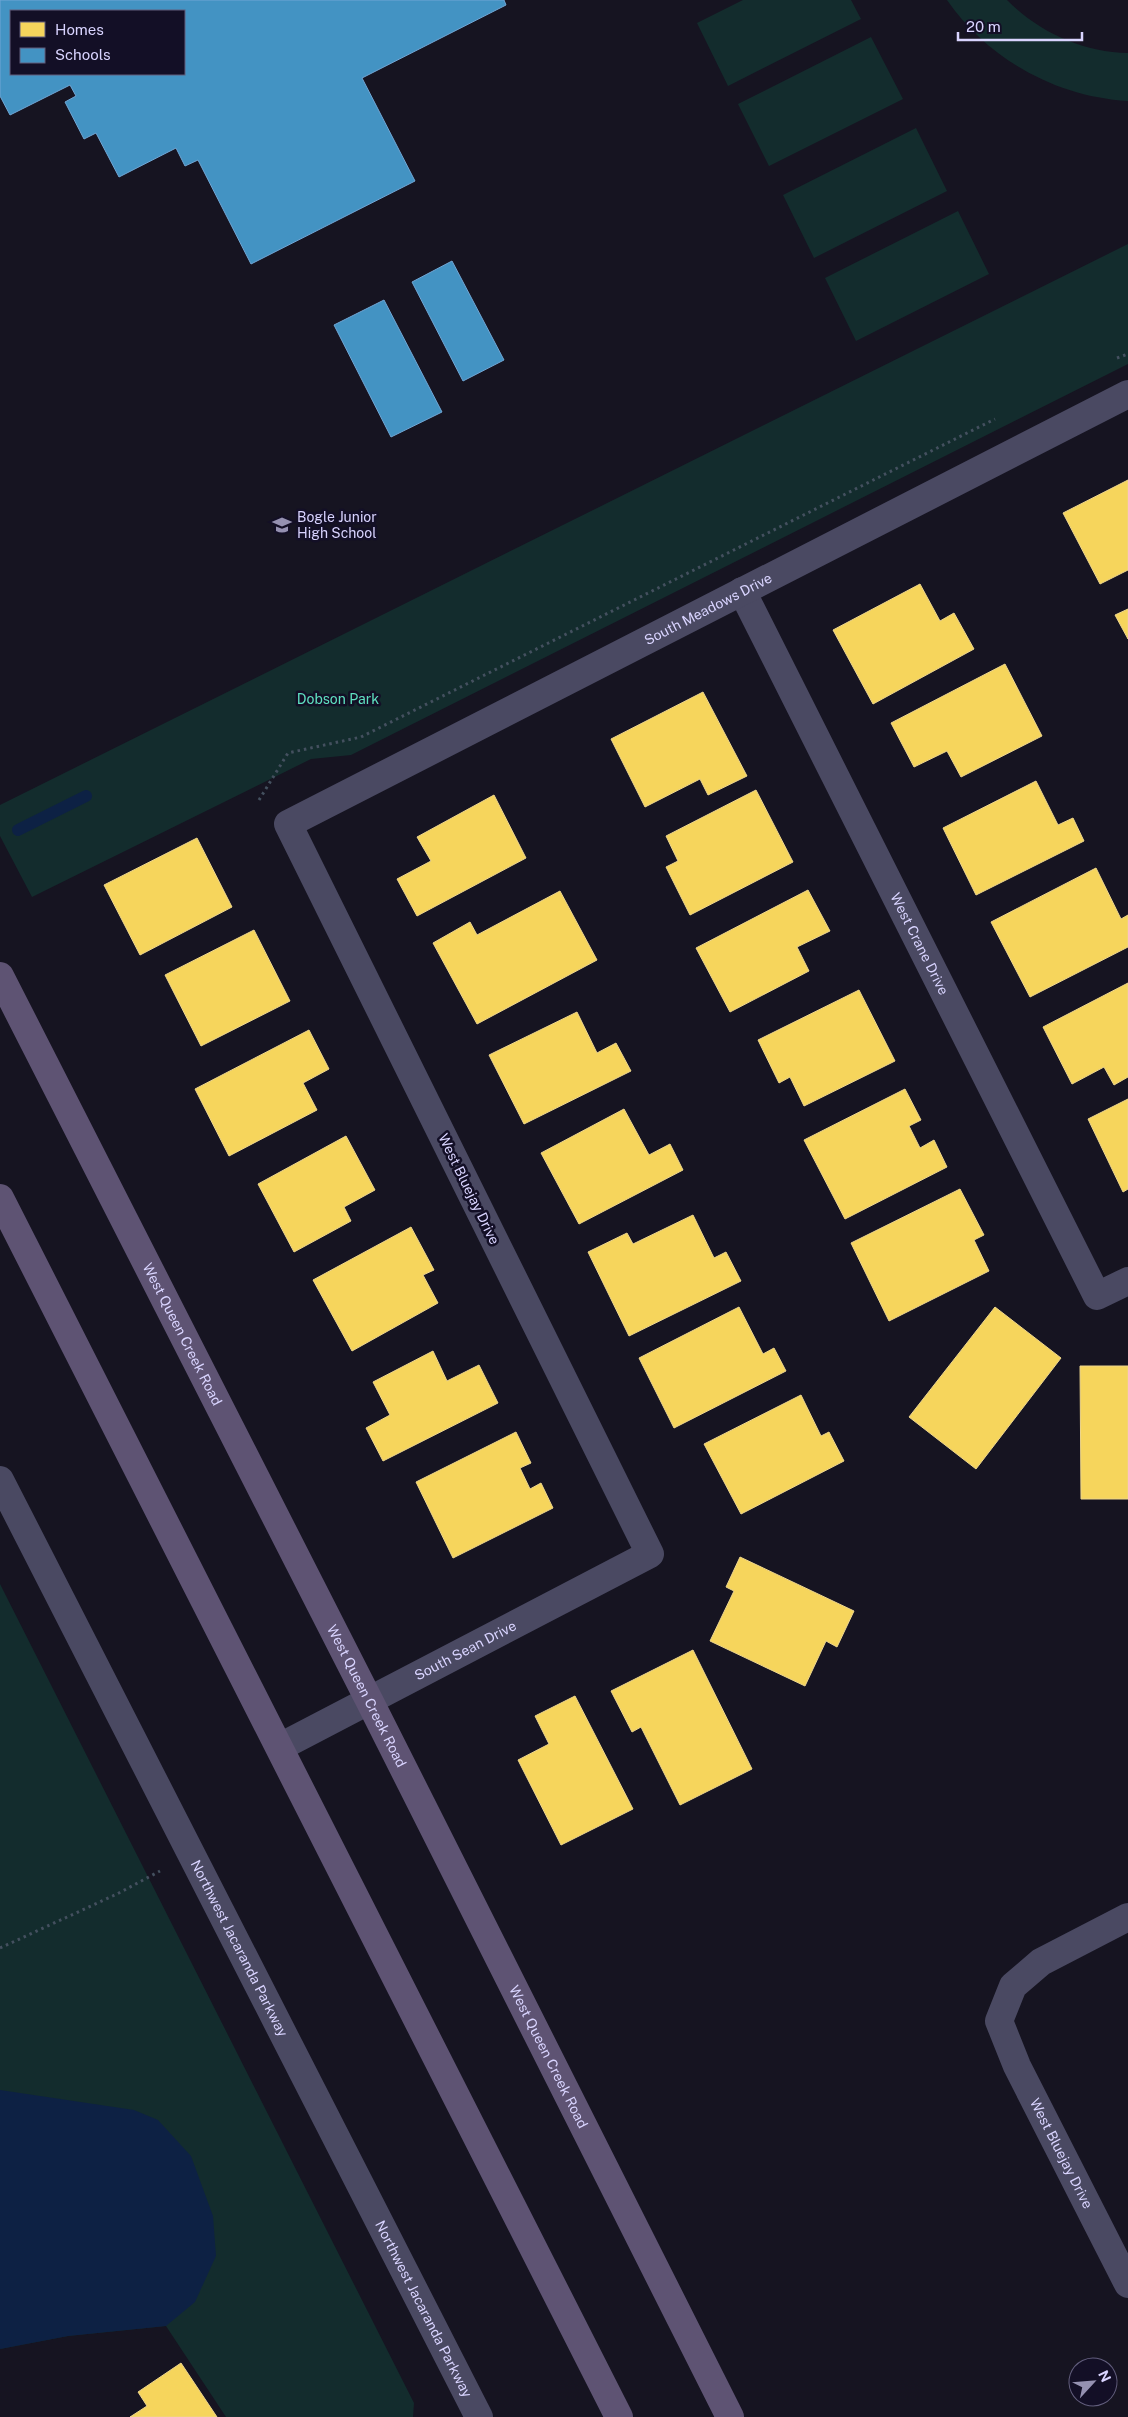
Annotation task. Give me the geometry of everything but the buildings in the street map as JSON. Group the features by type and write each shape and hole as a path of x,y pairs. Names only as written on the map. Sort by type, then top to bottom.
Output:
{"main road":[{"name":"West Queen Creek Road","path":"0,976 370,1702 730,2417"},
{"path":"0,1198 619,2417"}],"street":[{"name":"South Meadows Drive","path":"288,824 1128,394"},
{"name":"West Crane Drive","path":"742,591 1097,1296 1128,1281"},
{"name":"West Bluejay Drive","path":"288,824 650,1554"},
{"name":"Northwest Jacaranda Parkway","path":"0,1480 479,2417"},
{"name":"South Sean Drive","path":"280,1747 370,1702 650,1554"},
{"name":"West Bluejay Drive","path":"1128,1917 1041,1962 1012,1986 999,2020 1017,2066 1128,2284"}],"path":[{"path":"1111,361 1128,354"},
{"path":"288,824 254,809 288,754 361,737 997,418"},
{"path":"0,1948 117,1894 191,1854"}],"green space":[{"path":"743,0 851,0 861,19 728,86 697,23"},
{"path":"947,0 1007,0 1033,22 1062,38 1094,49 1128,53 1128,101 1101,98 1075,92 1050,83 1026,71 1003,57 982,40"},
{"path":"871,37 903,99 769,166 738,104"},
{"path":"916,128 947,191 814,258 783,195"},
{"path":"958,211 989,274 856,341 825,278"},
{"name":"Dobson Park","path":"1128,244 1128,364 351,755 311,759 32,897 0,836 0,805"},
{"path":"0,1584 414,2403 413,2417 226,2417 166,2326 68,2336 0,2349"}],"water":[{"path":"0,2090 134,2110 158,2120 191,2156 213,2216 216,2256 195,2302 166,2326 68,2336 0,2349"}],"waterway":[{"path":"18,830 86,796"}],"place":[{"name":"Bogle Junior High School","path":"282,525"}]}
